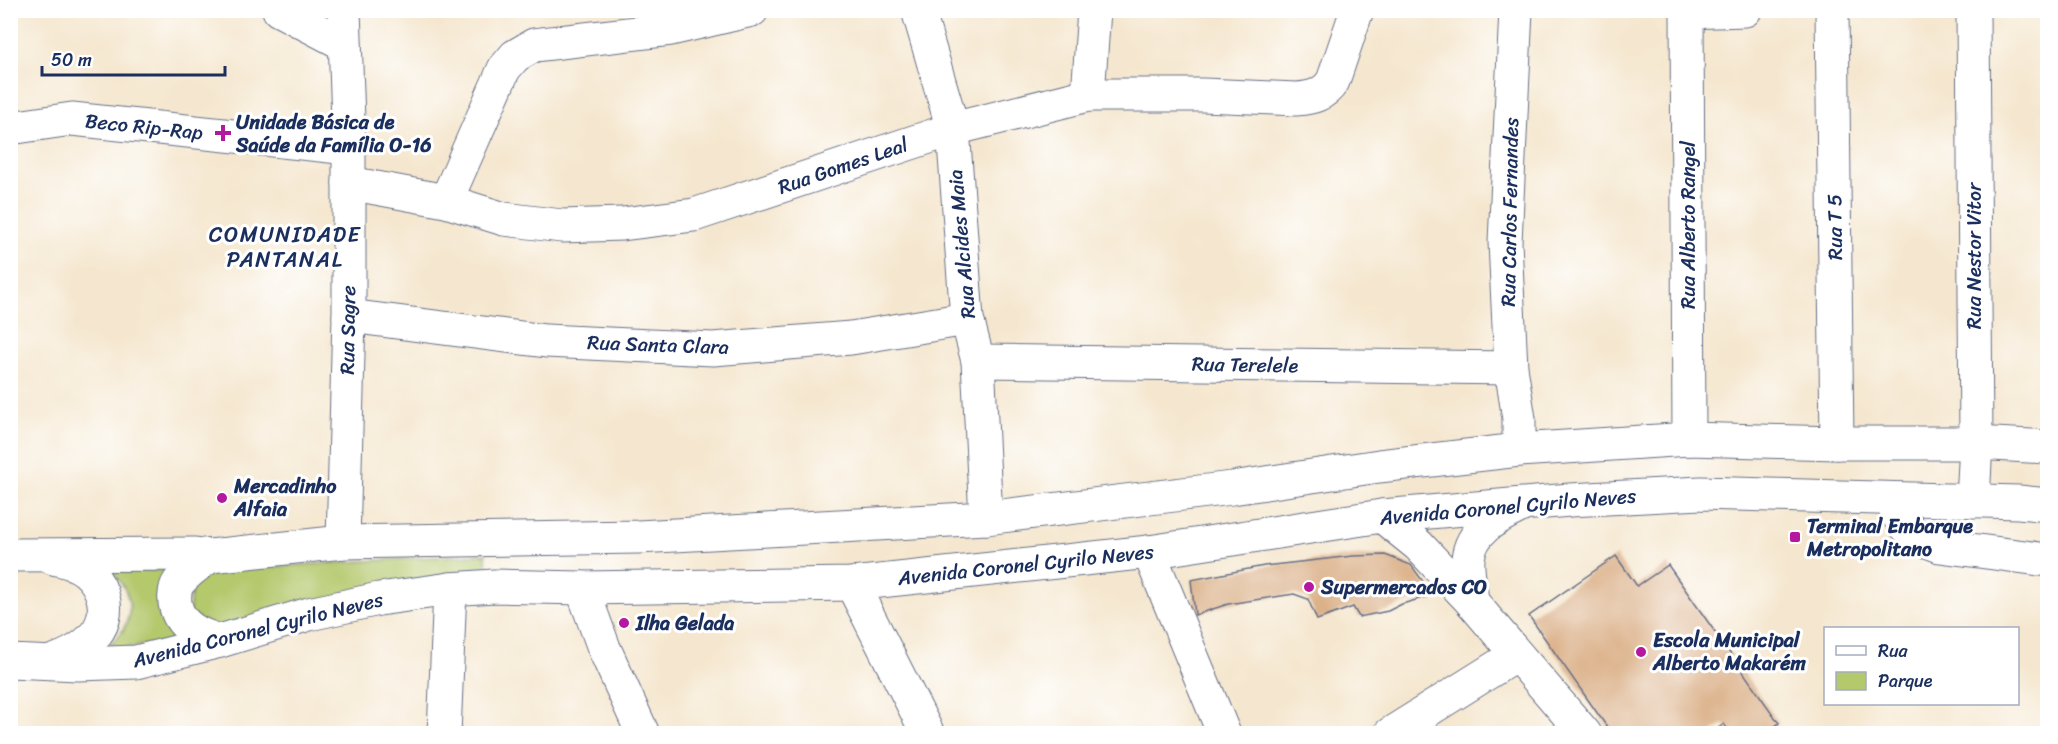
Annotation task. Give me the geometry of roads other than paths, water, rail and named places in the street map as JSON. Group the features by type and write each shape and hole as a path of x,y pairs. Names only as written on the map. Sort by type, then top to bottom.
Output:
{"main road":[{"path":"279,10 345,44"},
{"name":"Rua Sagre","path":"343,542 349,316 349,148 344,10"},
{"path":"446,201 504,69 515,56 534,45 671,29 752,10"},
{"name":"Rua Alcides Maia","path":"918,10 952,129 966,319 978,361 986,518"},
{"path":"1088,95 1094,10"},
{"name":"Rua Gomes Leal","path":"349,183 446,201 504,219 562,226 622,224 694,215 952,129 1088,95 1311,98 1327,90 1333,81 1357,10"},
{"name":"Rua Carlos Fernandes","path":"1516,10 1505,242 1511,368 1519,419 1519,450"},
{"path":"1687,11 1745,10"},
{"name":"Rua T 5","path":"1832,10 1837,443"},
{"name":"Rua Nestor Vitor","path":"1973,10 1976,443 1973,501"},
{"name":"Rua Alberto Rangel","path":"1687,11 1689,440"},
{"name":"Beco Rip-Rap","path":"10,128 72,119 349,148"},
{"name":"Rua Santa Clara","path":"349,316 546,341 713,349 851,338 966,319"},
{"name":"Rua Terelele","path":"978,361 1511,368"},
{"path":"25,555 195,554 210,556 343,542 638,537 986,518 1232,488 1379,465 1519,450 1689,440 1976,443 2048,447"},
{"name":"Avenida Coronel Cyrilo Neves","path":"10,662 46,664 136,662 220,641 309,614 379,599 450,589 494,586 582,588 852,584 1149,552 1382,516 1570,500 1701,493 2048,505"},
{"path":"1891,499 1897,516 1910,531 1924,540 1940,546 2048,561"},
{"path":"1472,602 1468,558 1474,541 1482,529 1495,518 1521,505"},
{"path":"1382,516 1418,545 1472,602 1585,734"},
{"path":"1149,552 1224,734"},
{"path":"25,555 69,561 93,575 106,607 104,620 96,634 73,653 46,664"},
{"path":"210,556 178,583 174,598 181,621 193,631 220,641"},
{"path":"852,584 928,734"},
{"path":"582,588 604,648 643,734"},
{"path":"444,734 450,589"},
{"path":"1390,734 1516,655"}],"place":[{"name":"Unidade Básica de Saúde da Família O-16","path":"223,133"},
{"name":"Mercadinho Alfaia","path":"222,498"},
{"name":"Terminal Embarque Metropolitano","path":"1795,537"},
{"name":"Supermercados CO","path":"1309,587"},
{"name":"Ilha Gelada","path":"624,623"},
{"name":"Escola Municipal Alberto Makarém","path":"1641,652"}],"district":[{"name":"COMUNIDADE PANTANAL","path":"285,246"}]}
